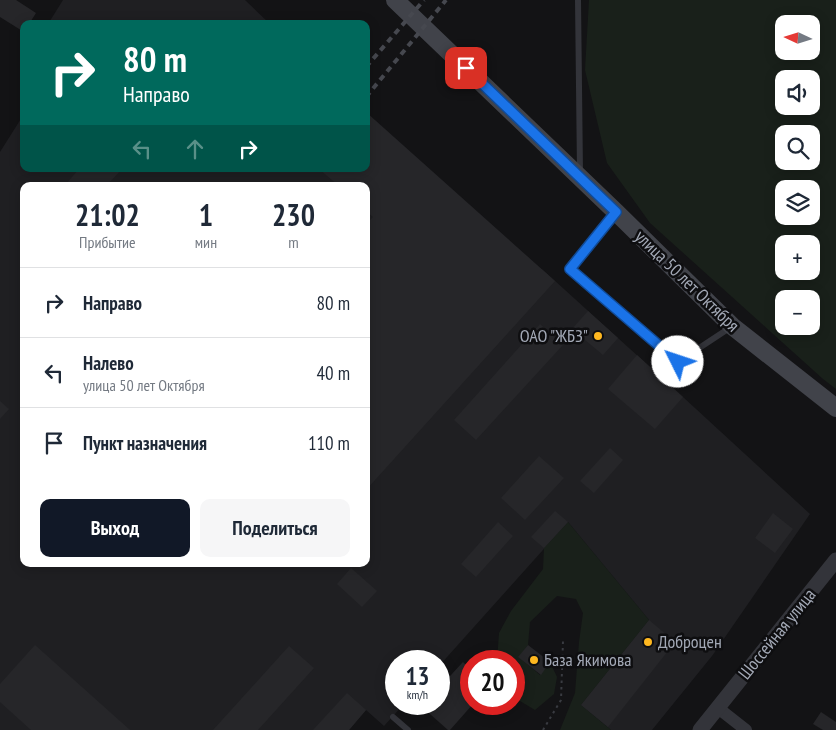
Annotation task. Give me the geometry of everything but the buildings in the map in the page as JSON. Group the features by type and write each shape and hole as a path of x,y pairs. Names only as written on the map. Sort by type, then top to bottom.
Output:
{"main road":[{"name":"улица 50 лет Октября","path":"395,0 732,326 836,408"}],"street":[{"name":"Шоссейная улица","path":"700,730 836,560"},
{"path":"718,708 746,730"}],"lane":[{"path":"578,0 580,178"},
{"path":"616,212 570,269 678,362 732,326"},
{"path":"393,717 408,730"}],"path":[{"path":"543,730 561,700 563,641"}],"shaded area":[{"path":"63,0 245,0 266,20 50,20"},
{"path":"589,0 836,0 836,389 823,379 650,223 607,163 585,70"},
{"path":"20,120 20,172 370,171 543,270 810,514 712,656 652,730 611,730 581,705 649,620 568,522 450,654 450,650 385,650 385,715 394,715 384,726 366,710 349,730 0,730 0,152"},
{"path":"568,522 649,620 581,705 611,730 560,730 575,693 583,613 576,599 557,596 530,622 528,645 524,650 498,650 499,633 511,611 543,569 544,548"},
{"path":"525,662 540,675 550,662 557,677 554,694 535,710 525,704"}],"railway":[{"path":"370,62 424,0"},
{"path":"370,92 446,0"}],"place":[{"name":"ОАО \"ЖБЗ\"","path":"598,336"},
{"name":"Доброцен","path":"648,642"},
{"name":"База Якимова","path":"534,660"}],"route":[{"path":"466,68 616,212 570,269 678,362"}]}
